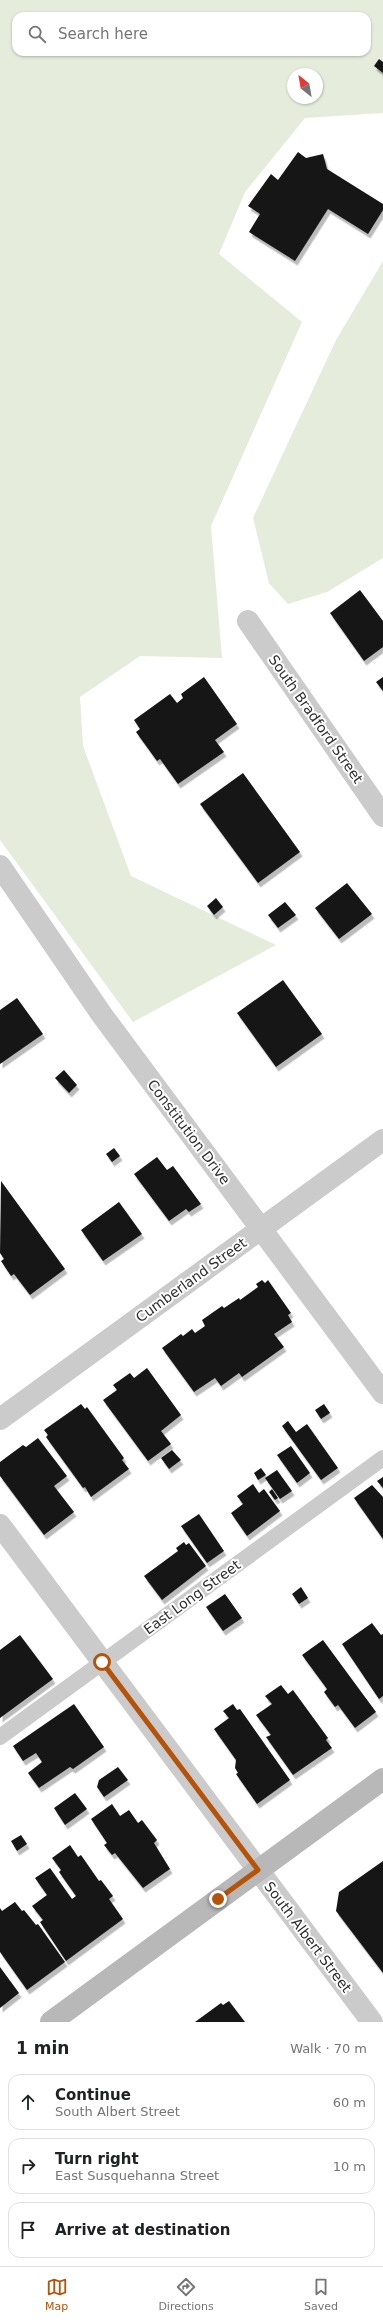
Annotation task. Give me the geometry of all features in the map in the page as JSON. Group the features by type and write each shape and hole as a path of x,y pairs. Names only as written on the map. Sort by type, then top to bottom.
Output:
{"main road":[{"path":"56,2020 383,1779"}],"street":[{"name":"South Bradford Street","path":"248,621 382,814"},
{"name":"Constitution Drive","path":"0,866 102,1015 260,1230 383,1393"},
{"name":"Cumberland Street","path":"0,1419 383,1140"},
{"name":"South Albert Street","path":"0,1525 372,2022"}],"lane":[{"name":"East Long Street","path":"0,1737 383,1458"}],"green space":[{"path":"0,0 383,0 383,113 305,118 245,192 219,254 302,322 211,526 222,658 140,656 80,697 83,746 131,876 276,945 133,1022 0,840"},
{"path":"383,261 383,558 327,592 288,604 269,583 253,518 336,340"}],"building":[{"path":"379,59 383,62 383,73 374,66"},
{"path":"298,152 306,158 323,154 327,169 383,204 383,210 368,234 328,209 295,261 249,232 260,214 248,206 271,174 278,180"},
{"path":"360,590 383,621 383,647 364,661 330,613"},
{"path":"204,677 237,724 215,740 224,752 178,784 160,759 157,761 136,732 140,729 134,720 170,694 177,703 183,698 181,694"},
{"path":"383,677 383,691 376,682"},
{"path":"243,773 300,852 258,883 200,804"},
{"path":"347,883 372,914 339,939 315,908"},
{"path":"216,898 223,907 214,915 207,906"},
{"path":"285,902 296,915 278,928 268,915"},
{"path":"283,980 322,1034 276,1067 237,1013"},
{"path":"17,998 43,1034 0,1064 0,1010"},
{"path":"64,1070 77,1085 69,1093 55,1078"},
{"path":"114,1148 120,1156 112,1162 106,1154"},
{"path":"157,1157 167,1170 173,1166 201,1204 189,1212 186,1209 169,1221 134,1174"},
{"path":"1,1181 65,1269 30,1295 14,1274 11,1276 1,1261 4,1259 0,1253"},
{"path":"119,1202 142,1234 103,1261 81,1230"},
{"path":"262,1280 265,1283 268,1280 291,1313 288,1315 292,1322 274,1334 284,1347 242,1377 239,1373 221,1386 215,1378 194,1392 162,1348 181,1334 183,1336 192,1329 195,1333 205,1326 202,1320 222,1306 224,1308 239,1298 240,1300 258,1287 256,1284"},
{"path":"147,1368 181,1415 161,1431 171,1444 148,1461 103,1400 117,1390 113,1385 130,1373 134,1378"},
{"path":"81,1404 85,1409 87,1407 124,1458 122,1460 129,1469 91,1497 46,1437 48,1435 44,1430"},
{"path":"324,1404 330,1413 321,1419 315,1410"},
{"path":"288,1421 296,1432 307,1424 338,1468 321,1480 282,1426"},
{"path":"38,1438 67,1476 54,1486 74,1512 44,1535 0,1476 0,1462 23,1445 26,1447"},
{"path":"291,1446 310,1473 297,1483 277,1455"},
{"path":"172,1450 181,1460 169,1469 161,1458"},
{"path":"261,1468 266,1475 258,1480 254,1473"},
{"path":"277,1470 292,1491 280,1499 265,1478"},
{"path":"383,1477 383,1488 377,1481"},
{"path":"253,1484 259,1493 264,1489 280,1511 247,1536 231,1513 243,1504 237,1496"},
{"path":"372,1485 383,1497 383,1539 354,1498"},
{"path":"272,1489 278,1498 275,1500 269,1492"},
{"path":"199,1514 224,1551 207,1563 181,1526"},
{"path":"184,1542 186,1545 189,1543 206,1566 162,1600 144,1576 178,1551 176,1548"},
{"path":"301,1587 308,1598 299,1604 292,1594"},
{"path":"225,1594 242,1618 223,1631 206,1607"},
{"path":"372,1623 381,1635 383,1634 383,1696 379,1699 342,1644"},
{"path":"20,1635 53,1679 0,1718 0,1650"},
{"path":"323,1640 376,1712 355,1728 338,1705 335,1707 324,1692 327,1689 302,1655"},
{"path":"281,1685 288,1694 293,1690 328,1738 326,1740 332,1748 293,1775 266,1737 271,1735 256,1715 272,1704 265,1696"},
{"path":"74,1704 104,1747 73,1769 70,1767 39,1788 28,1773 42,1762 36,1753 23,1761 13,1746"},
{"path":"233,1704 237,1710 240,1709 290,1780 257,1804 236,1774 238,1773 235,1768 236,1760 214,1729 229,1718 223,1711"},
{"path":"118,1767 128,1780 104,1797 97,1787 99,1780"},
{"path":"75,1793 87,1809 65,1825 54,1808"},
{"path":"112,1804 120,1816 129,1810 138,1823 142,1820 157,1840 154,1843 170,1869 143,1888 115,1853 112,1855 104,1845 107,1843 91,1819"},
{"path":"21,1835 27,1844 17,1851 11,1841"},
{"path":"70,1845 78,1857 81,1855 99,1881 101,1880 113,1896 109,1899 123,1919 66,1961 40,1922 43,1920 32,1906 47,1895 35,1878 50,1868 72,1899 76,1896 59,1872 61,1870 52,1858"},
{"path":"383,1861 383,1973 336,1911 339,1892"},
{"path":"15,1902 22,1911 24,1910 36,1925 38,1924 65,1962 27,1990 0,1952 0,1908 2,1911"},
{"path":"0,1967 19,1993 0,2008"},
{"path":"229,2001 245,2022 195,2022 221,2003 223,2005"}],"route":[{"path":"102,1662 258,1870 218,1899"}]}
